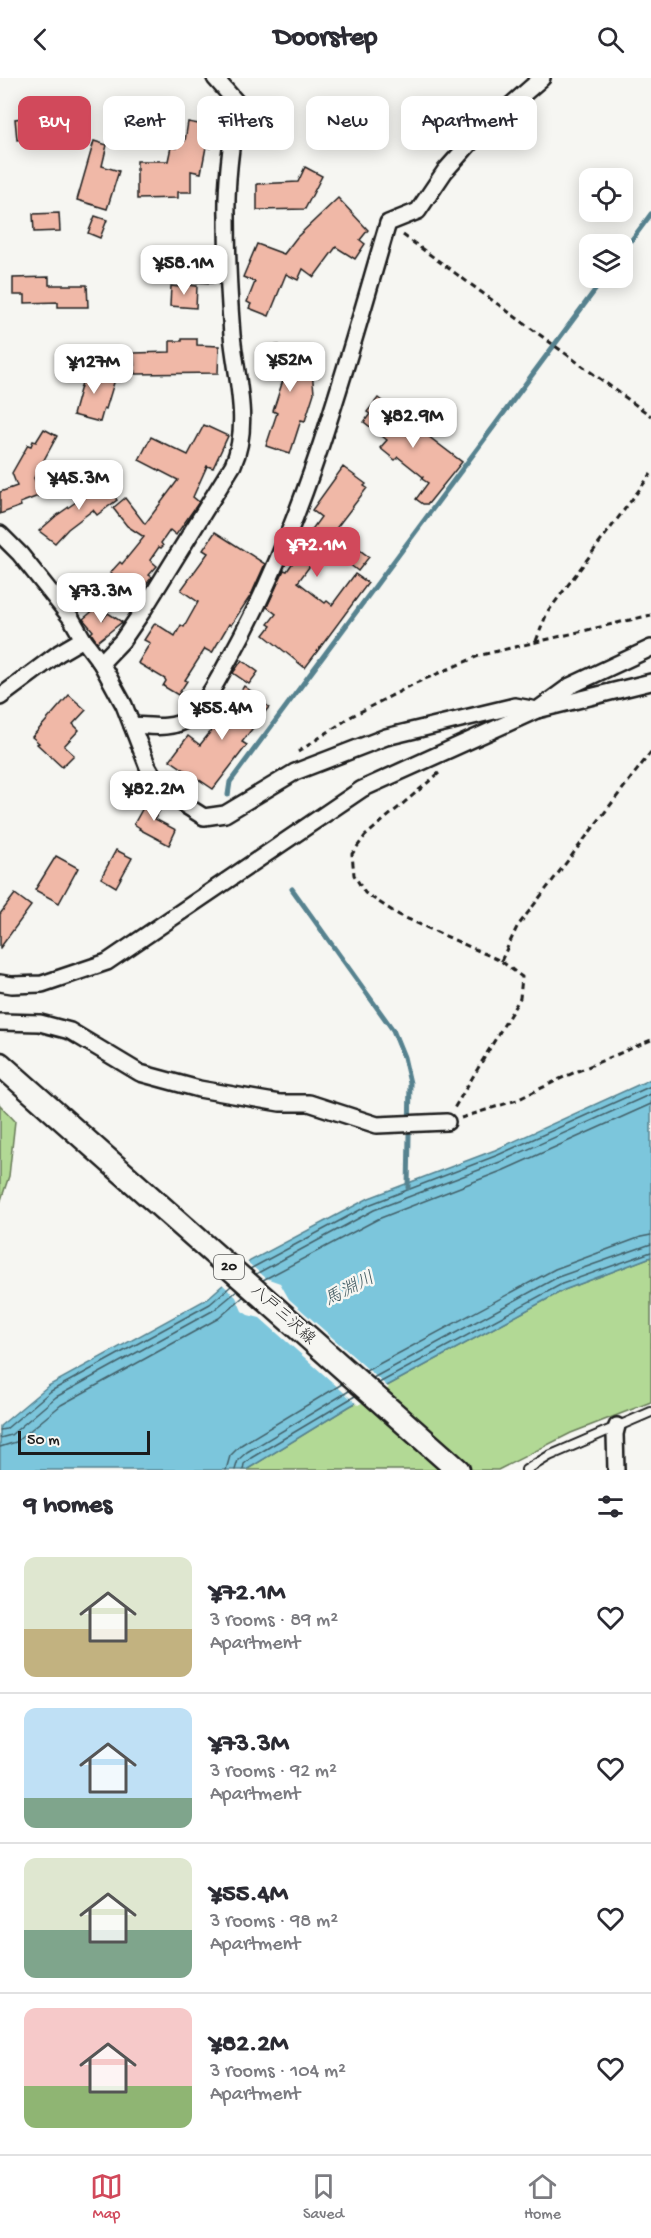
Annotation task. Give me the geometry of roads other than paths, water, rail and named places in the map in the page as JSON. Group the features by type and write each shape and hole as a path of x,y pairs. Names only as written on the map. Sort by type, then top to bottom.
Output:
{"main road":[{"name":"八戸三沢線","path":"0,1064 458,1470"}],"street":[{"path":"101,663 122,641 142,612 238,454 242,415 232,333 226,218 226,192 237,103 215,78"},
{"path":"132,725 171,725 187,719 201,707 249,623 310,477 388,224 417,211 445,171 479,133 542,78"},
{"path":"0,534 20,554 71,618 101,663 124,705 148,767 155,779 185,805 204,817 215,817 243,804 295,772 386,737 515,705 537,710 570,686 651,648"},
{"path":"0,697 59,653 83,639"},
{"path":"0,983 42,984 107,962 362,789 537,710 651,682"},
{"path":"0,1022 40,1023 70,1031 140,1073 199,1089 280,1103 309,1103 377,1125 447,1122"},
{"path":"616,1470 617,1426"}],"lane":[{"path":"526,1470 549,1456 651,1412"}],"water":[{"name":"馬淵川","path":"651,1079 651,1257 564,1290 350,1406 246,1470 0,1470 0,1426 48,1386 207,1299 250,1261 369,1198 495,1150"}],"waterway":[{"path":"633,238 651,214"},
{"path":"228,795 230,782 597,288"},
{"path":"292,889 393,1030 404,1057 410,1083 408,1188"}]}
